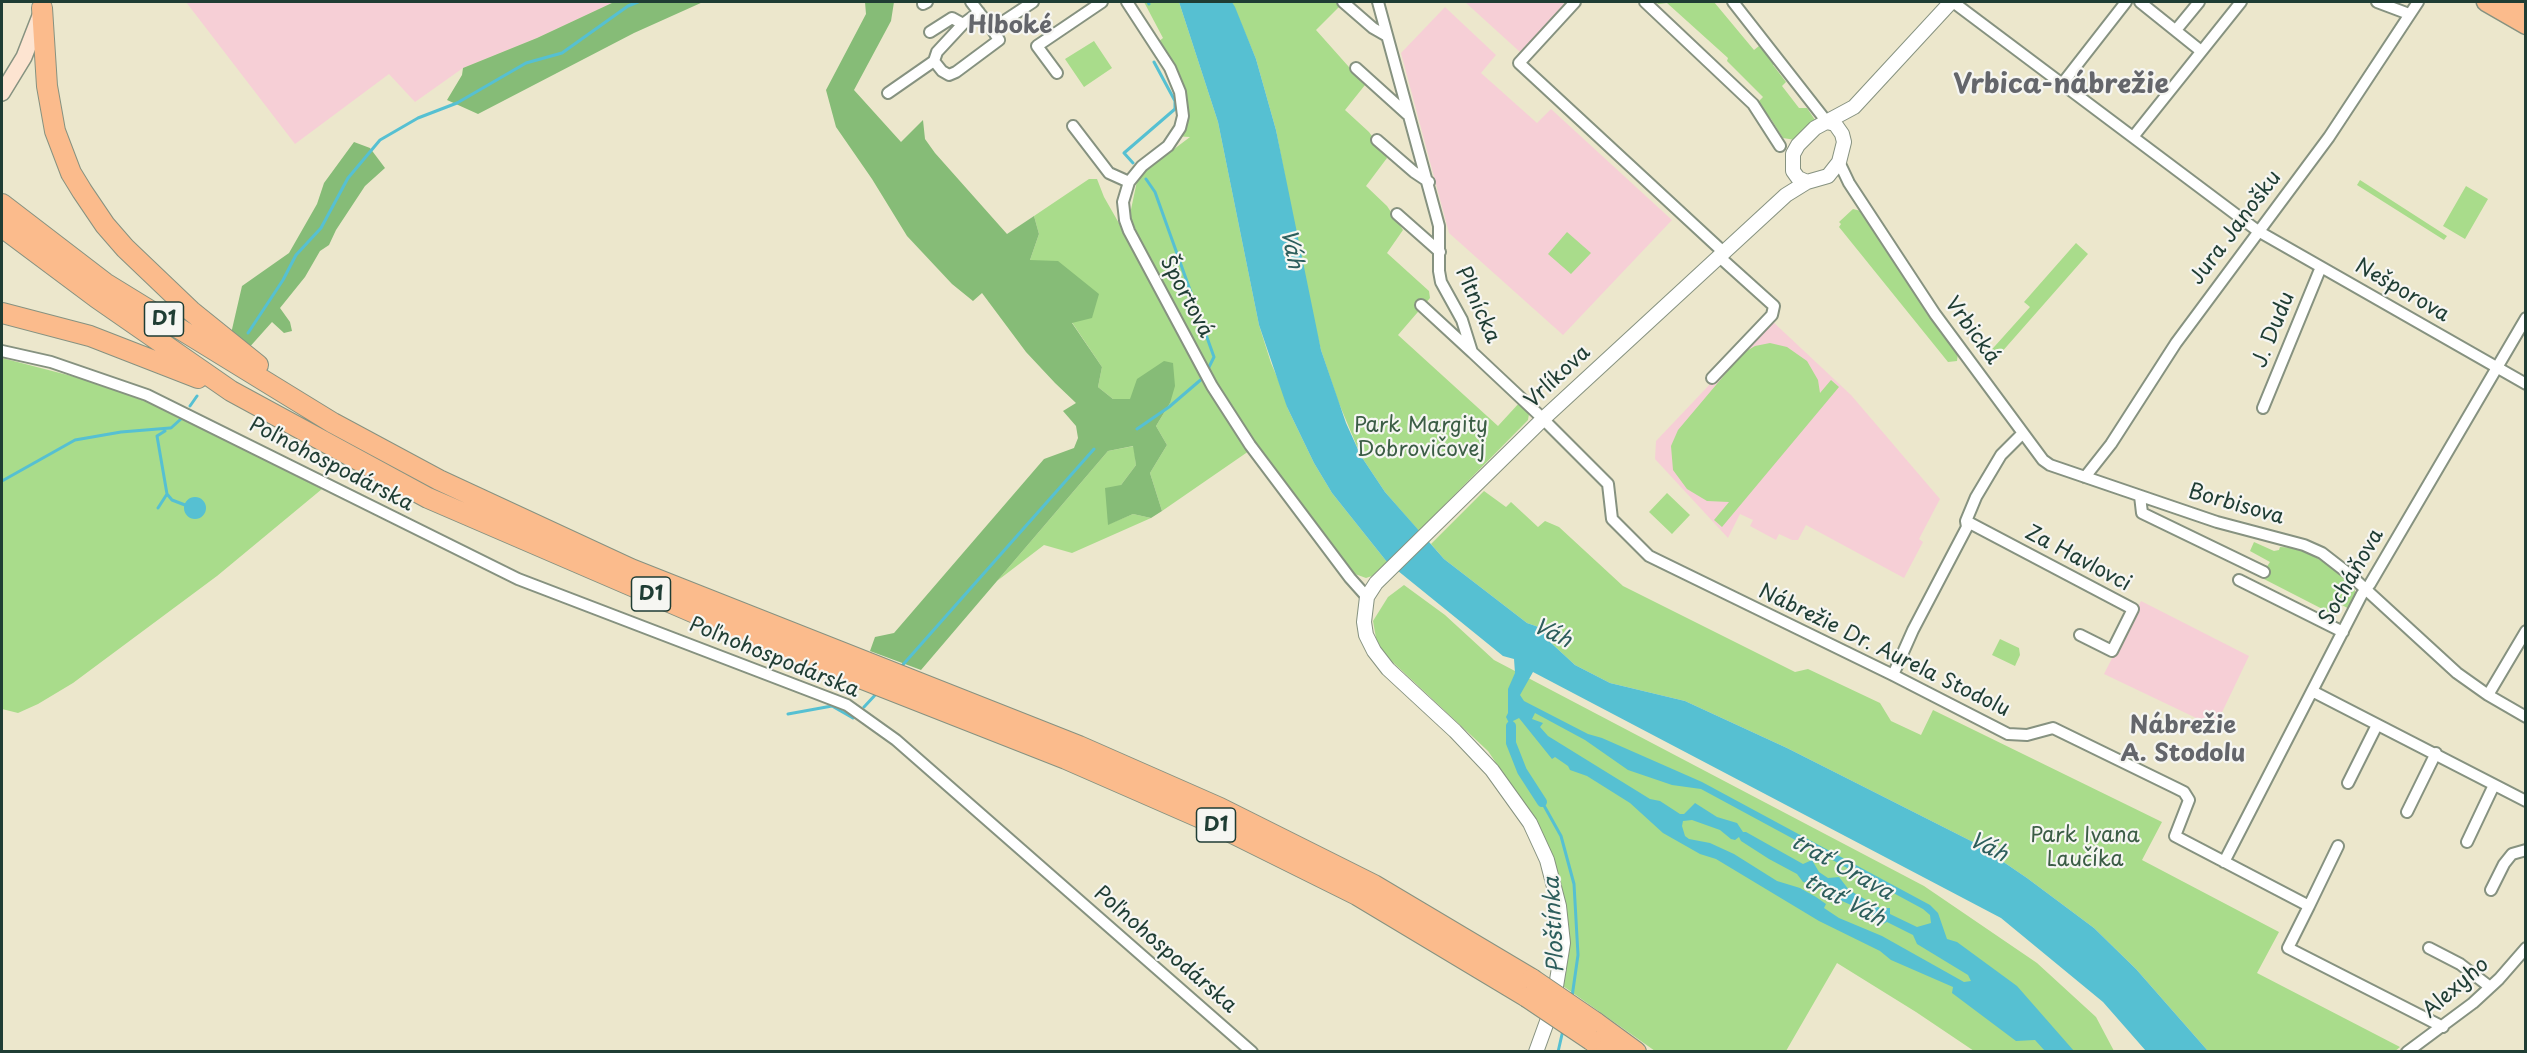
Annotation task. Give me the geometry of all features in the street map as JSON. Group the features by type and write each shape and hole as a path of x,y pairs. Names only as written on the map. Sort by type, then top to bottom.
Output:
{"highway":[{"path":"43,5 47,86 55,131 71,173 92,208 125,248 191,311 333,423"},
{"name":"D1","path":"2,204 105,283 333,423 439,480 631,569 888,680"},
{"name":"D1","path":"2,227 97,298 231,391 428,498 697,614 1079,746 1265,829 1374,885 1529,988 1598,1038 1636,1052"},
{"path":"2,313 90,336 231,391"}],"main road":[{"path":"2486,2 2526,26"},
{"path":"2513,2 2526,10"},
{"path":"4,90 29,47 43,5"}],"street":[{"path":"934,61 942,71 949,75 999,40 971,2"},
{"path":"992,29 1033,2"},
{"path":"1057,73 1037,46 1102,2"},
{"path":"1073,126 1109,173 1129,182 1142,166 1168,146 1180,128 1183,116 1180,92 1170,68 1127,2"},
{"path":"1343,2 1373,28 1387,36"},
{"name":"Pltnícka","path":"1378,2 1439,226 1441,282 1462,320 1472,352 1543,419"},
{"path":"1575,2 1519,63 1722,253 1724,261 1771,303 1774,310 1772,315 1712,378"},
{"path":"1645,2 1753,104 1798,178 1807,182 1828,176 1849,183"},
{"path":"1733,2 1827,122 1838,127 1844,138"},
{"path":"1786,195 1793,154 1798,145 1815,128 1854,107 1952,2"},
{"name":"Nešporova","path":"1952,2 2258,231 2526,384"},
{"path":"2062,84 2126,2"},
{"path":"2140,2 2201,51"},
{"path":"2176,30 2199,2"},
{"path":"2133,137 2241,2"},
{"path":"2377,2 2409,14"},
{"name":"Jura Janošku","path":"2085,477 2111,444 2176,343 2329,137 2418,2"},
{"path":"888,93 934,61 937,52 963,24 979,12"},
{"path":"930,32 952,18 963,24"},
{"path":"1356,68 1409,115"},
{"path":"1828,176 1839,162 1854,107"},
{"path":"1377,140 1429,183"},
{"path":"1780,146 1798,145"},
{"name":"Vrbická","path":"1839,162 1849,183 1935,314 2022,434 2043,460 2050,465 2085,477"},
{"name":"Športová","path":"1129,182 1123,202 1129,231 1212,386 1250,445 1350,578 1367,597"},
{"name":"Vrlíkova","path":"1367,597 1383,576 1543,419 1786,195 1807,182"},
{"name":"Pltnícka","path":"1397,214 1440,252"},
{"name":"J. Dudu","path":"2263,408 2320,267"},
{"path":"1421,305 1472,352"},
{"name":"Socháňova","path":"2224,861 2365,590 2526,318"},
{"name":"Poľnohospodárska","path":"2,351 61,365 147,394 518,579 847,705 880,726 1252,1052"},
{"name":"Nábrežie Dr. Aurela Stodolu","path":"1543,419 1608,484 1612,519 1649,556 2008,734 2023,736 2050,728 2056,729 2184,792 2188,800 2175,836 2309,906"},
{"path":"1893,675 1913,630 1966,526 1976,497 2001,455 2022,434"},
{"name":"Borbisova","path":"2085,477 2217,522 2304,544 2327,557 2450,668 2488,695 2526,717"},
{"path":"2140,496 2142,513 2264,572"},
{"name":"Za Havlovci","path":"1966,521 2133,609 2112,651 2080,635"},
{"path":"2239,580 2343,632"},
{"path":"1367,597 1364,622 1374,651 1388,669 1455,731 1492,770 1530,823 1547,860 1559,906 1563,944 1553,1005 1536,1052"},
{"path":"2488,695 2526,631"},
{"path":"2312,691 2526,801"},
{"path":"2348,783 2377,724"},
{"path":"2407,812 2436,753"},
{"path":"2467,842 2493,785"},
{"path":"2338,846 2288,948 2443,1027"},
{"path":"2491,890 2511,854 2526,850"},
{"path":"2429,948 2460,964 2490,987"},
{"name":"Alexyho","path":"2407,1052 2443,1027 2490,987 2526,948"}],"shaded area":[{"path":"186,2 614,2 537,38 463,68 415,102 389,74 295,144"},
{"path":"1465,2 1562,2 1564,4 1520,52"},
{"path":"1445,7 1496,55 1481,73 1537,123 1551,109 1672,220 1563,335 1449,233 1401,53"},
{"path":"1771,320 1851,395 1940,499 1919,539 1923,542 1904,578 1806,525 1798,540 1792,540 1779,534 1776,540 1750,526 1753,520 1740,514 1728,538 1655,459 1656,441"},
{"path":"2141,601 2249,656 2215,727 2104,674"}],"green space":[{"path":"614,2 703,2 634,33 478,114 447,100 462,75 463,68 537,38"},
{"path":"865,2 894,2 891,21 854,90 901,142 923,120 925,139 935,153 1007,234 1034,216 1039,234 1030,260 1058,261 1099,294 1092,318 1072,323 1102,367 1098,387 1113,399 1130,399 1137,379 1164,361 1173,363 1175,386 1170,403 1156,426 1167,445 1150,473 1162,511 1151,518 1133,514 1108,525 1105,488 1121,485 1136,465 1133,446 1108,451 921,670 870,651 875,637 894,633 1044,459 1074,448 1078,438 1076,426 1063,411 1076,403 1026,352 982,293 973,301 952,284 907,236 836,127 826,90 866,14"},
{"path":"1144,2 1179,2 1218,122 1259,325 1271,363 1286,398 1287,407 1314,463 1332,493 1387,562 1372,576 1366,578 1355,574 1255,445 1203,360 1134,234 1129,219 1137,181 1145,171 1190,137 1173,136 1179,114 1178,96 1154,45 1163,38"},
{"name":"Park Margity Dobrovičovej","path":"1232,2 1337,2 1341,5 1316,30 1365,85 1345,110 1369,132 1387,158 1366,186 1387,206 1403,230 1387,253 1429,291 1430,298 1398,335 1498,426 1520,402 1529,414 1528,420 1419,531 1385,492 1361,456 1338,401 1321,350 1309,302 1276,130 1256,59"},
{"path":"1656,2 1714,2 1754,50 1759,46 1765,53 1769,53 1776,62 1773,65 1786,82 1782,86 1799,108 1807,108 1815,120 1795,140 1783,138 1771,119 1756,104 1763,97 1727,61 1728,58 1667,3 1658,4"},
{"path":"1094,41 1112,68 1084,87 1065,59"},
{"path":"354,142 370,148 385,168 365,186 336,230 329,245 320,251 305,277 280,308 290,322 292,331 284,333 272,322 247,350 230,338 242,286 289,253 317,204 324,183"},
{"path":"1089,179 1097,179 1104,197 1249,451 1162,511 1150,473 1167,445 1156,426 1170,403 1113,399 1098,387 1102,367 1030,260 1039,234 1034,216"},
{"path":"2360,180 2447,236 2444,240 2357,185"},
{"path":"2466,186 2488,199 2465,239 2443,226"},
{"path":"1853,209 1861,211 1958,353 1957,361 1948,362 1839,227 1841,224 1839,222"},
{"path":"1567,232 1591,253 1571,274 1548,254"},
{"path":"2076,243 2088,254 1993,362 1986,356 2030,307 2024,302"},
{"path":"1770,343 1787,347 1807,361 1818,380 1820,393 1831,380 1839,387 1722,527 1714,520 1729,502 1707,501 1687,489 1673,470 1671,446 1678,430 1743,353 1755,346"},
{"path":"2,358 87,380 150,403 322,489 217,576 73,683 18,713 2,709"},
{"path":"1134,446 1136,465 1121,485 1109,524 1133,514 1151,518 1072,553 1044,545 997,581 1108,451"},
{"name":"Park Ivana Laučíka","path":"1484,491 1506,507 1511,502 1538,527 1545,521 1559,527 1623,586 1795,672 1808,669 1880,703 1891,721 1921,735 1933,710 2162,822 2142,860 2279,932 2257,973 2400,1047 2394,1052 2208,1051 2136,969 2094,928 1977,844 1787,748 1685,701 1610,683 1575,665 1549,641 1550,631 1527,623 1444,559 1431,544"},
{"path":"1667,493 1690,515 1672,534 1649,512"},
{"path":"2254,542 2274,551 2279,550 2280,547 2298,548 2324,562 2354,587 2356,596 2349,609 2342,605 2336,616 2260,577 2270,562 2250,551"},
{"path":"1404,585 1445,615 1494,660 1924,886 2037,963 2096,1017 2114,1051 1974,1051 1837,963 1786,1051 1655,1051 1563,986 1567,946 1562,892 1553,858 1537,823 1488,751 1383,653 1376,638 1373,621 1388,597"},
{"path":"2000,639 2019,648 2020,655 2015,666 1992,655"}],"water":[{"path":"1179,2 1232,2 1235,7 1256,59 1276,130 1321,350 1346,423 1361,456 1385,492 1444,559 1527,623 1550,631 1549,641 1575,665 1610,683 1685,701 1787,748 1977,844 2094,928 2136,969 2208,1051 2146,1051 2103,1002 2001,918 1533,672 1520,695 1524,701 1588,734 1702,782 1930,905 1938,913 1947,939 1957,942 2017,986 2074,1051 2045,1051 2035,1040 2016,1041 1952,993 1953,987 1891,960 1880,951 1819,921 1716,859 1700,854 1663,833 1630,803 1587,776 1570,770 1555,757 1552,759 1519,718 1513,721 1516,743 1508,738 1509,723 1506,717 1508,689 1515,673 1514,659 1503,656 1387,562 1332,493 1314,463 1287,407 1259,325 1218,122","holes":["1535,713 1585,740 1628,770 1672,785 1701,789 1923,909 1930,915 1931,923 1917,927 1890,914 1890,908 1880,908 1849,890 1839,877 1828,878 1819,872 1812,860 1803,864 1743,832 1737,823 1717,817 1695,803 1684,814 1680,814 1660,801 1650,799 1548,736 1540,727 1543,723 1532,719","1692,820 1720,830 1731,839 1735,840 1739,837 1741,841 1769,859 1797,874 1803,882 1821,886 1823,894 1832,900 1842,901 1878,917 1877,922 1881,925 1887,922 1913,935 1917,944 1968,975 1971,981 1964,982 1882,936 1839,918 1824,908 1826,904 1816,897 1800,888 1777,881 1734,854 1710,843 1689,839 1685,836 1682,826 1683,821"]},
{"path":"195,497 203,500 206,508 203,516 195,519 187,516 184,508 187,500"}],"waterway":[{"path":"248,333 283,280 296,255 321,228 348,178 380,140 418,118 457,103 526,63 562,53 628,6 638,2"},
{"path":"1133,163 1124,153 1175,109 1175,101 1154,62"},
{"path":"1146,179 1155,192 1214,357 1207,371"},
{"path":"1137,429 1169,407 1204,377"},
{"path":"190,406 197,396"},
{"path":"171,428 182,418"},
{"path":"2,481 75,440 121,432 170,428"},
{"path":"158,508 167,494 157,436 165,431"},
{"path":"900,668 1094,449"},
{"path":"167,494 172,500 185,505"},
{"path":"864,707 877,693"},
{"path":"788,714 832,706 855,717"},
{"path":"1511,726 1511,743 1522,771 1542,802"},
{"name":"Ploštínka","path":"1542,802 1561,836 1574,884 1578,955 1572,997"},
{"name":"Ploštínka","path":"1558,1052 1563,1030"}],"district":[{"name":"Hlboké","path":"1010,26"},
{"name":"Vrbica-nábrežie","path":"2061,86"},
{"name":"Nábrežie A. Stodolu","path":"2183,740"}],"water label":[{"name":"Váh","path":"1291,249"},
{"name":"Váh","path":"1552,634"},
{"name":"Váh","path":"1988,848"},
{"name":"trať Orava","path":"1842,868"},
{"name":"trať Váh","path":"1844,901"}]}
